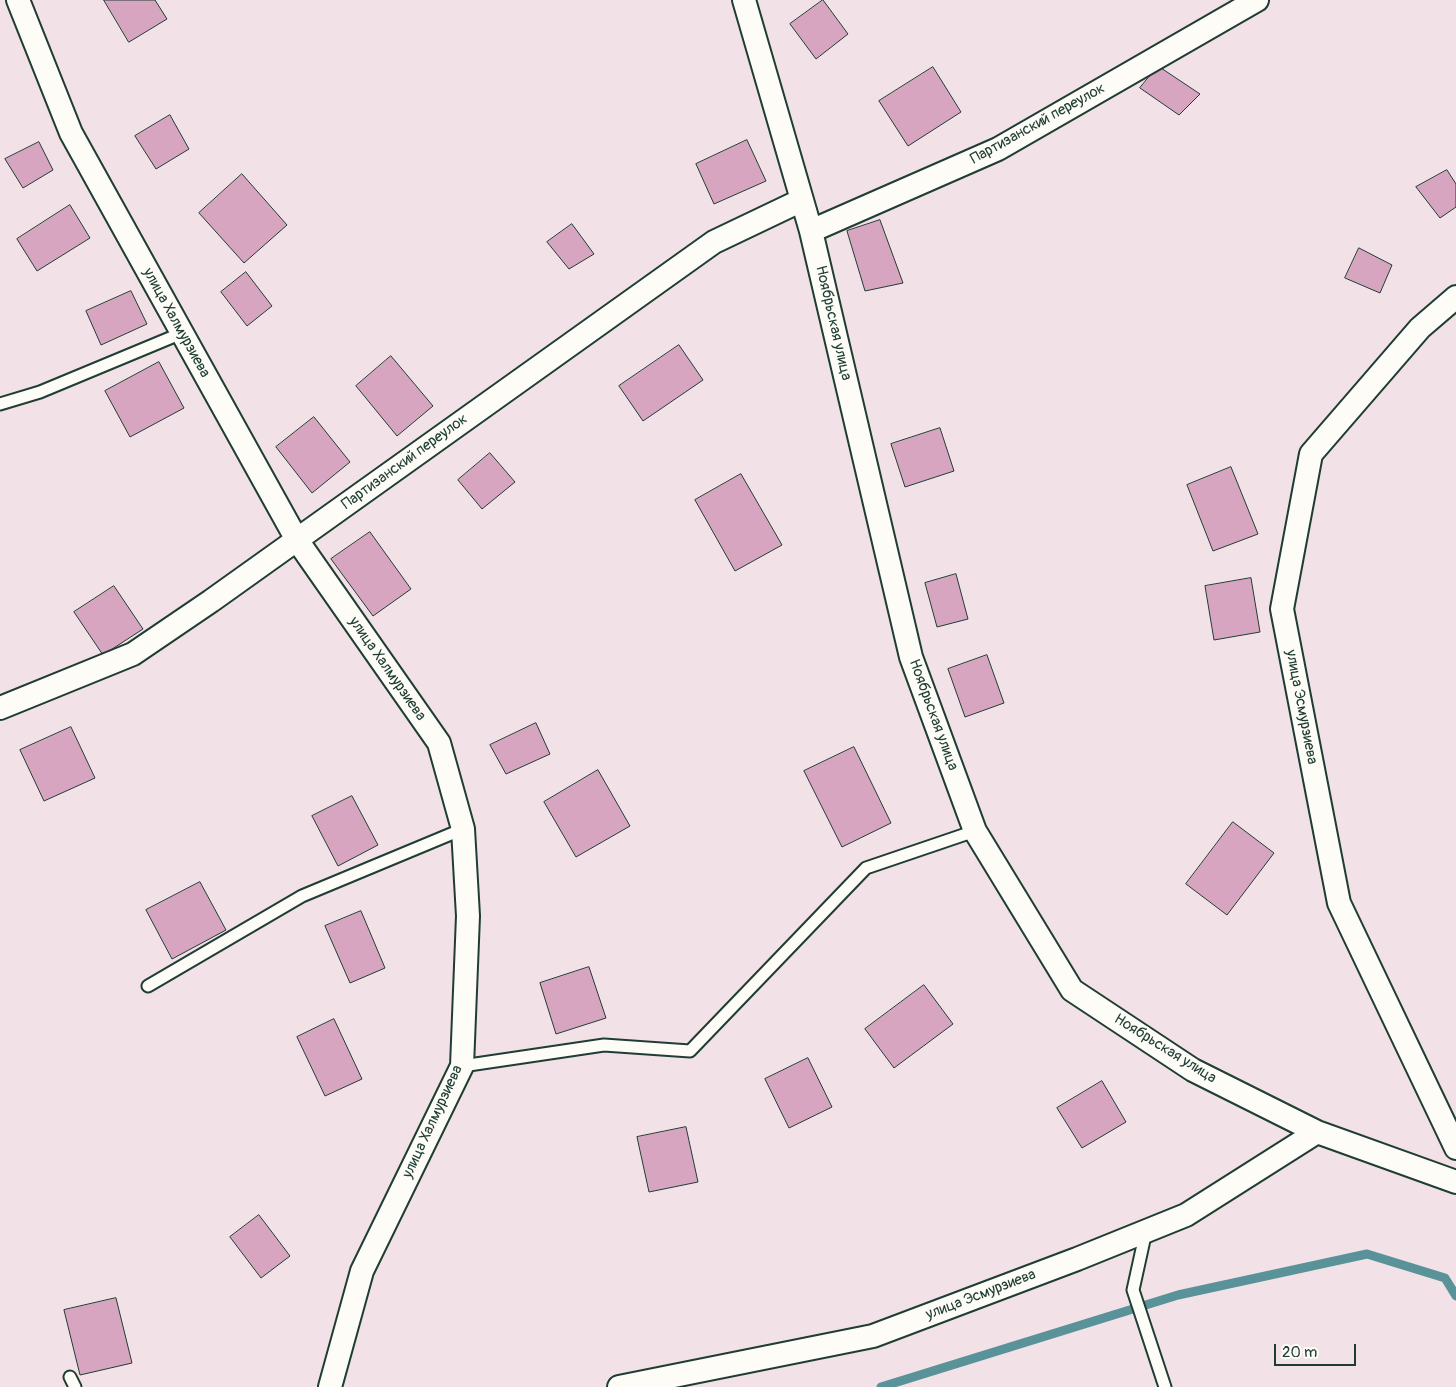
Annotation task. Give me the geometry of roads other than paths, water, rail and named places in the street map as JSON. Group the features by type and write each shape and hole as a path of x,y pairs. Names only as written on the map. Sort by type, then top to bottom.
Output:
{"street":[{"name":"улица Халмурзиева","path":"18,0 71,133 297,540 439,744 463,829 468,916 462,1066 362,1272 330,1387"},
{"name":"Ноябрьская улица","path":"744,0 811,231 911,657 975,830 1072,990 1193,1070 1317,1132 1456,1182"},
{"name":"Партизанский переулок","path":"811,231 998,149 1257,0"},
{"name":"Партизанский переулок","path":"0,708 133,654 297,540 714,242 802,200"},
{"name":"улица Эсмурзиева","path":"1456,297 1420,328 1311,454 1282,610 1339,903 1456,1148"},
{"name":"улица Эсмурзиева","path":"619,1387 873,1336 1077,1259 1186,1215 1317,1132"}],"lane":[{"path":"0,404 40,392 182,333"},
{"path":"148,986 302,896 463,829"},
{"path":"462,1066 604,1045 690,1051 866,868 975,830"},
{"path":"1146,1231 1133,1290 1165,1387"}],"waterway":[{"path":"881,1387 1178,1295 1367,1254 1445,1278 1456,1296"}]}
